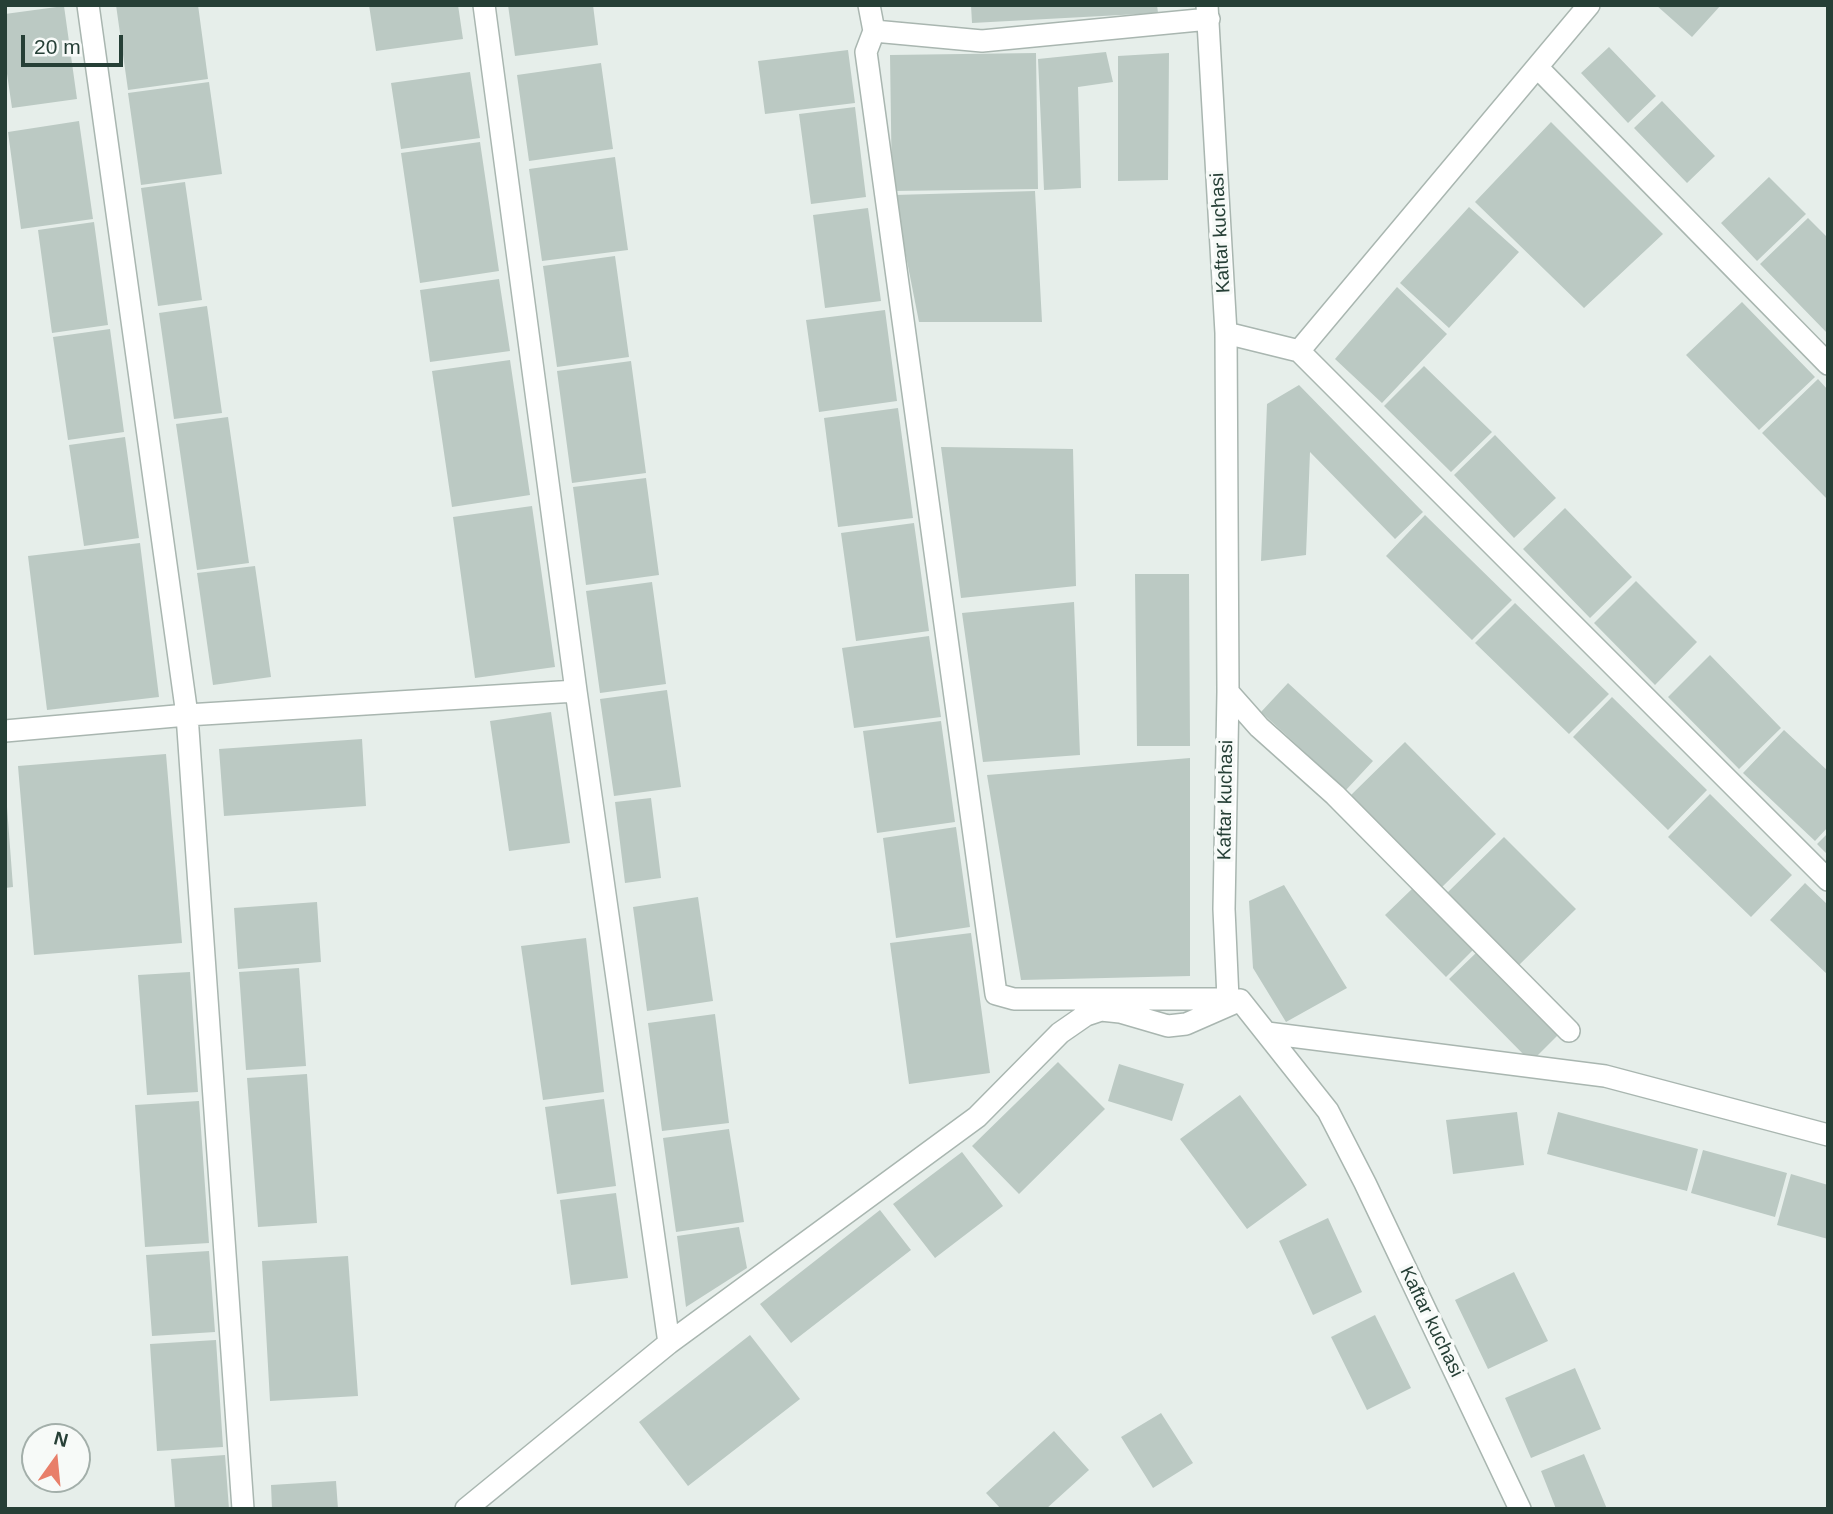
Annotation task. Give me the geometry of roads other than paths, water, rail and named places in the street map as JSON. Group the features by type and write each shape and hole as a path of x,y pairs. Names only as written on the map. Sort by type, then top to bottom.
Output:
{"street":[{"path":"88,5 187,715 243,1509"},
{"path":"484,5 576,691 669,1343"},
{"path":"869,5 874,31 866,52 996,994 1014,999 1234,999"},
{"path":"1299,351 1589,5"},
{"path":"874,31 982,41 1208,12"},
{"name":"Kaftar kuchasi","path":"1208,12 1226,333 1228,692 1224,909 1234,999 1267,1033 1328,1111 1520,1509"},
{"path":"1538,68 1828,364"},
{"path":"1226,333 1299,351 1828,880"},
{"path":"5,731 187,715 576,691"},
{"path":"1228,692 1259,727 1335,795 1569,1031"},
{"path":"466,1509 669,1343 977,1117 1060,1032 1086,1015 1101,1010 1120,1012 1168,1026 1186,1024 1234,999"},
{"path":"1267,1033 1605,1076 1828,1135"}]}
